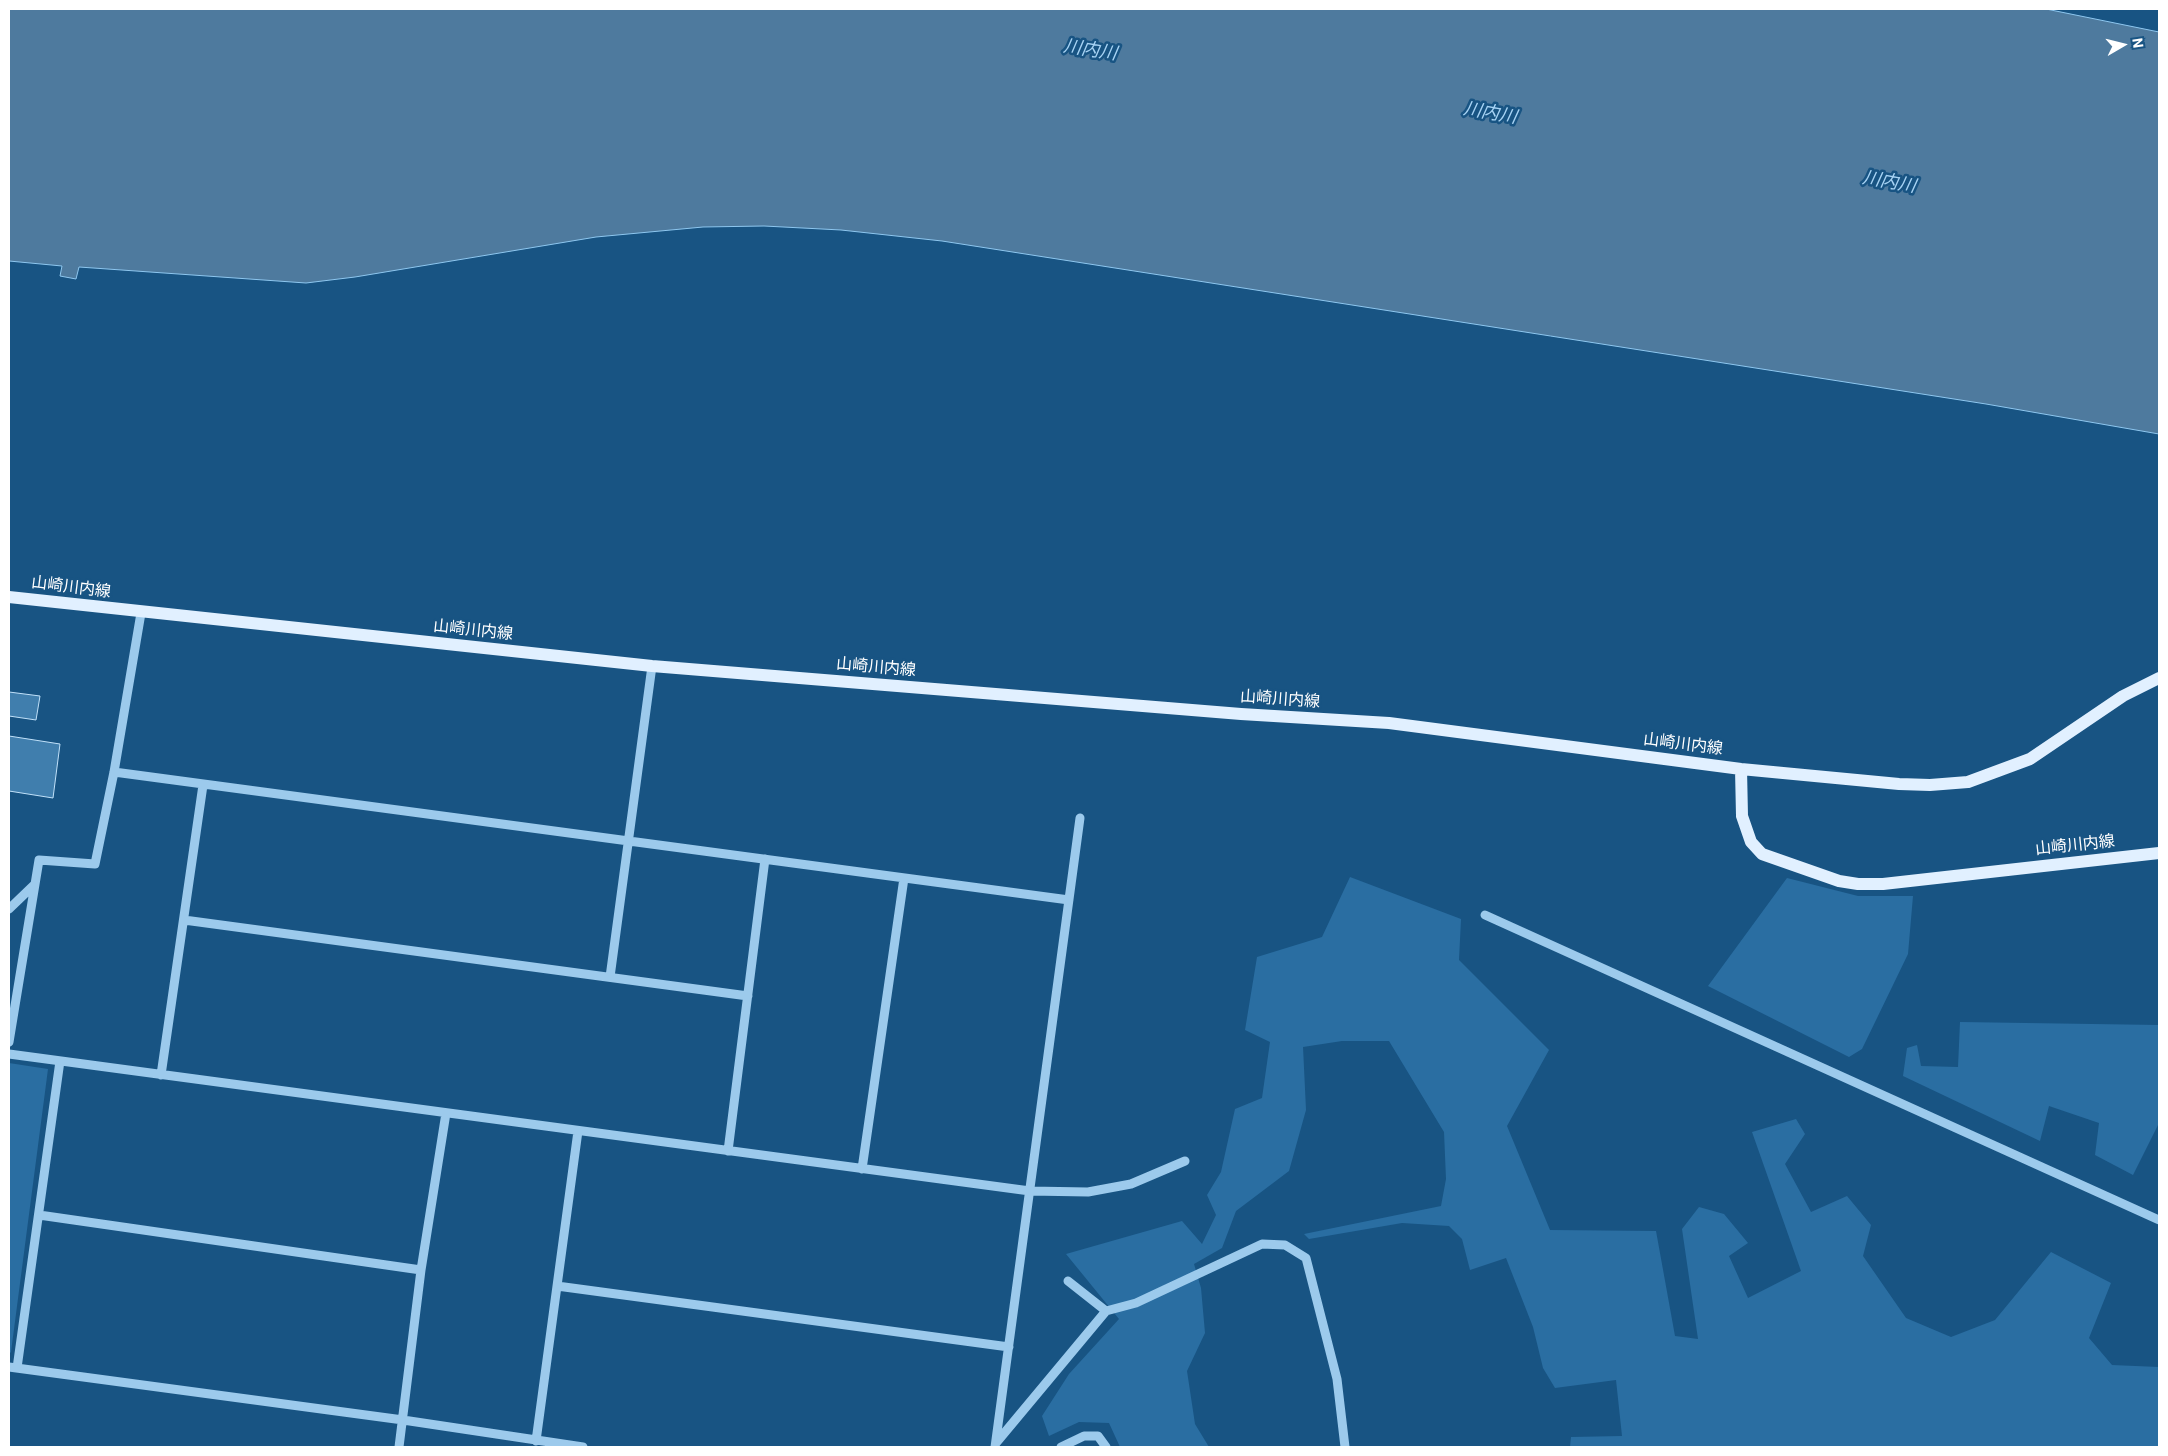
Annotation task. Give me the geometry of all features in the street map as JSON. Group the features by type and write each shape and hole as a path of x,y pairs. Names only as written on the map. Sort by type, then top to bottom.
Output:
{"main road":[{"name":"山崎川内線","path":"9,598 652,666 1389,724 1741,769 1899,784 1930,785 1968,782 2030,759 2122,696 2159,678"},
{"name":"山崎川内線","path":"1741,769 1742,816 1750,842 1762,854 1839,881 1858,884 1882,884 2159,853"}],"street":[{"path":"9,1042 39,860 95,864 114,772 141,613"},
{"path":"610,977 652,666"},
{"path":"114,772 1069,900"},
{"path":"161,1075 203,785"},
{"path":"995,1445 1080,818"},
{"path":"728,1151 765,860"},
{"path":"862,1169 904,878"},
{"path":"9,909 34,886"},
{"path":"1485,915 2159,1220"},
{"path":"184,920 748,996"},
{"path":"9,1054 1030,1191 1088,1192 1131,1184 1185,1161"},
{"path":"60,1061 39,1216 13,1368 403,1420 536,1442 583,1447"},
{"path":"399,1447 421,1270 446,1113"},
{"path":"536,1442 578,1131"},
{"path":"39,1216 421,1270"},
{"path":"995,1445 1106,1311 1136,1303 1262,1244 1286,1245 1306,1258 1337,1379 1345,1447"},
{"path":"1068,1281 1106,1311"},
{"path":"557,1286 1008,1347"},
{"path":"1062,1447 1084,1436 1098,1436 1106,1447"}],"shaded area":[{"path":"1350,877 1461,919 1459,960 1549,1050 1507,1126 1550,1230 1656,1231 1675,1336 1698,1339 1682,1229 1699,1207 1724,1214 1748,1243 1729,1256 1748,1298 1801,1271 1752,1132 1796,1119 1805,1134 1785,1164 1811,1212 1847,1196 1871,1225 1863,1256 1906,1318 1951,1337 1995,1320 2051,1252 2111,1283 2089,1338 2112,1365 2159,1367 2159,1447 1570,1447 1571,1437 1622,1436 1616,1380 1555,1388 1543,1368 1533,1327 1506,1258 1470,1270 1462,1239 1449,1226 1402,1223 1309,1239 1304,1234 1441,1206 1446,1179 1444,1132 1389,1041 1342,1041 1303,1047 1306,1110 1289,1171 1236,1211 1222,1248 1194,1264 1201,1288 1205,1333 1187,1371 1195,1424 1209,1447 1120,1447 1109,1423 1079,1422 1049,1436 1042,1416 1069,1374 1119,1319 1066,1254 1182,1221 1202,1244 1216,1215 1207,1195 1221,1172 1235,1109 1262,1098 1270,1042 1245,1030 1257,957 1322,937"},
{"path":"1787,878 1858,896 1913,896 1908,954 1862,1049 1849,1057 1708,986"},
{"path":"1960,1022 2159,1025 2159,1123 2133,1175 2095,1155 2099,1123 2049,1106 2040,1141 1903,1076 1907,1048 1917,1045 1921,1066 1958,1067"},
{"path":"9,1063 48,1069 11,1352 9,1354"}],"water":[{"name":"川内川","path":"9,9 2046,9 2159,32 2159,434 1986,404 942,241 841,230 764,226 703,227 596,237 355,277 306,283 79,267 76,279 60,276 62,266 9,261"}],"building":[{"path":"9,692 40,696 36,720 9,716"},
{"path":"9,736 60,744 53,798 9,791"}]}
